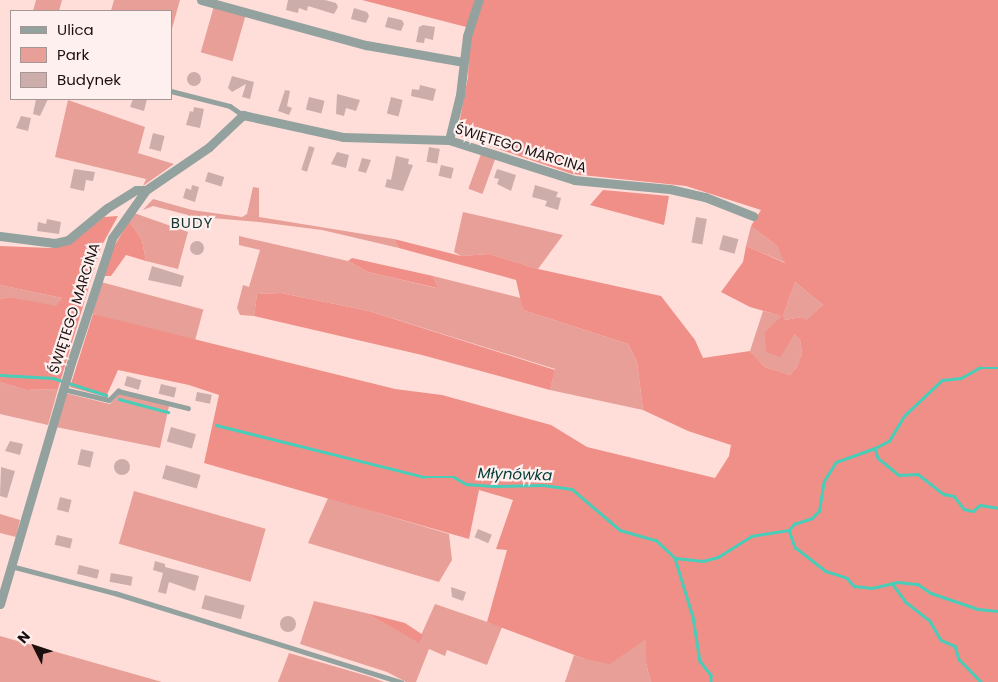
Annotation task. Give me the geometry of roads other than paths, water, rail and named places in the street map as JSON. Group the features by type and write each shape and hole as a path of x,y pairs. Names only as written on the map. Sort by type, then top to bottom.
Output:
{"street":[{"path":"201,0 366,45 463,62"},
{"path":"449,140 467,36 479,0"},
{"name":"ŚWIĘTEGO MARCINA","path":"0,604 66,377 106,251 146,190 209,147 243,116 343,137 449,140 574,180 670,189 705,197 753,216"},
{"path":"0,236 56,243 68,240 136,190 146,190"}],"lane":[{"path":"172,91 230,106 243,116"},
{"path":"63,388 109,400 118,391 188,408"},
{"path":"11,566 115,594 402,682"}],"waterway":[{"path":"875,448 889,441 904,416 942,380 961,378 979,368 998,368"},
{"name":"Młynówka","path":"0,375 53,378 106,395"},
{"name":"Młynówka","path":"119,399 168,412"},
{"name":"Młynówka","path":"216,425 424,477 454,477 466,484 493,486 543,485 572,489 620,530 656,540 675,558 703,561 718,557 751,536 789,530 795,547 826,571 847,578 854,586 872,588 898,582 918,584 931,593 978,609 998,611"},
{"path":"789,530 794,524 812,518 819,511 824,481 836,462 875,448 878,458 899,475 918,474 944,494 954,496 964,509 973,511 980,505 998,508"},
{"path":"675,558 693,617 700,661 711,675 711,682"},
{"path":"892,583 906,602 930,621 941,640 955,646 959,659 981,682"}],"district":[{"name":"BUDY","path":"192,223"}]}
